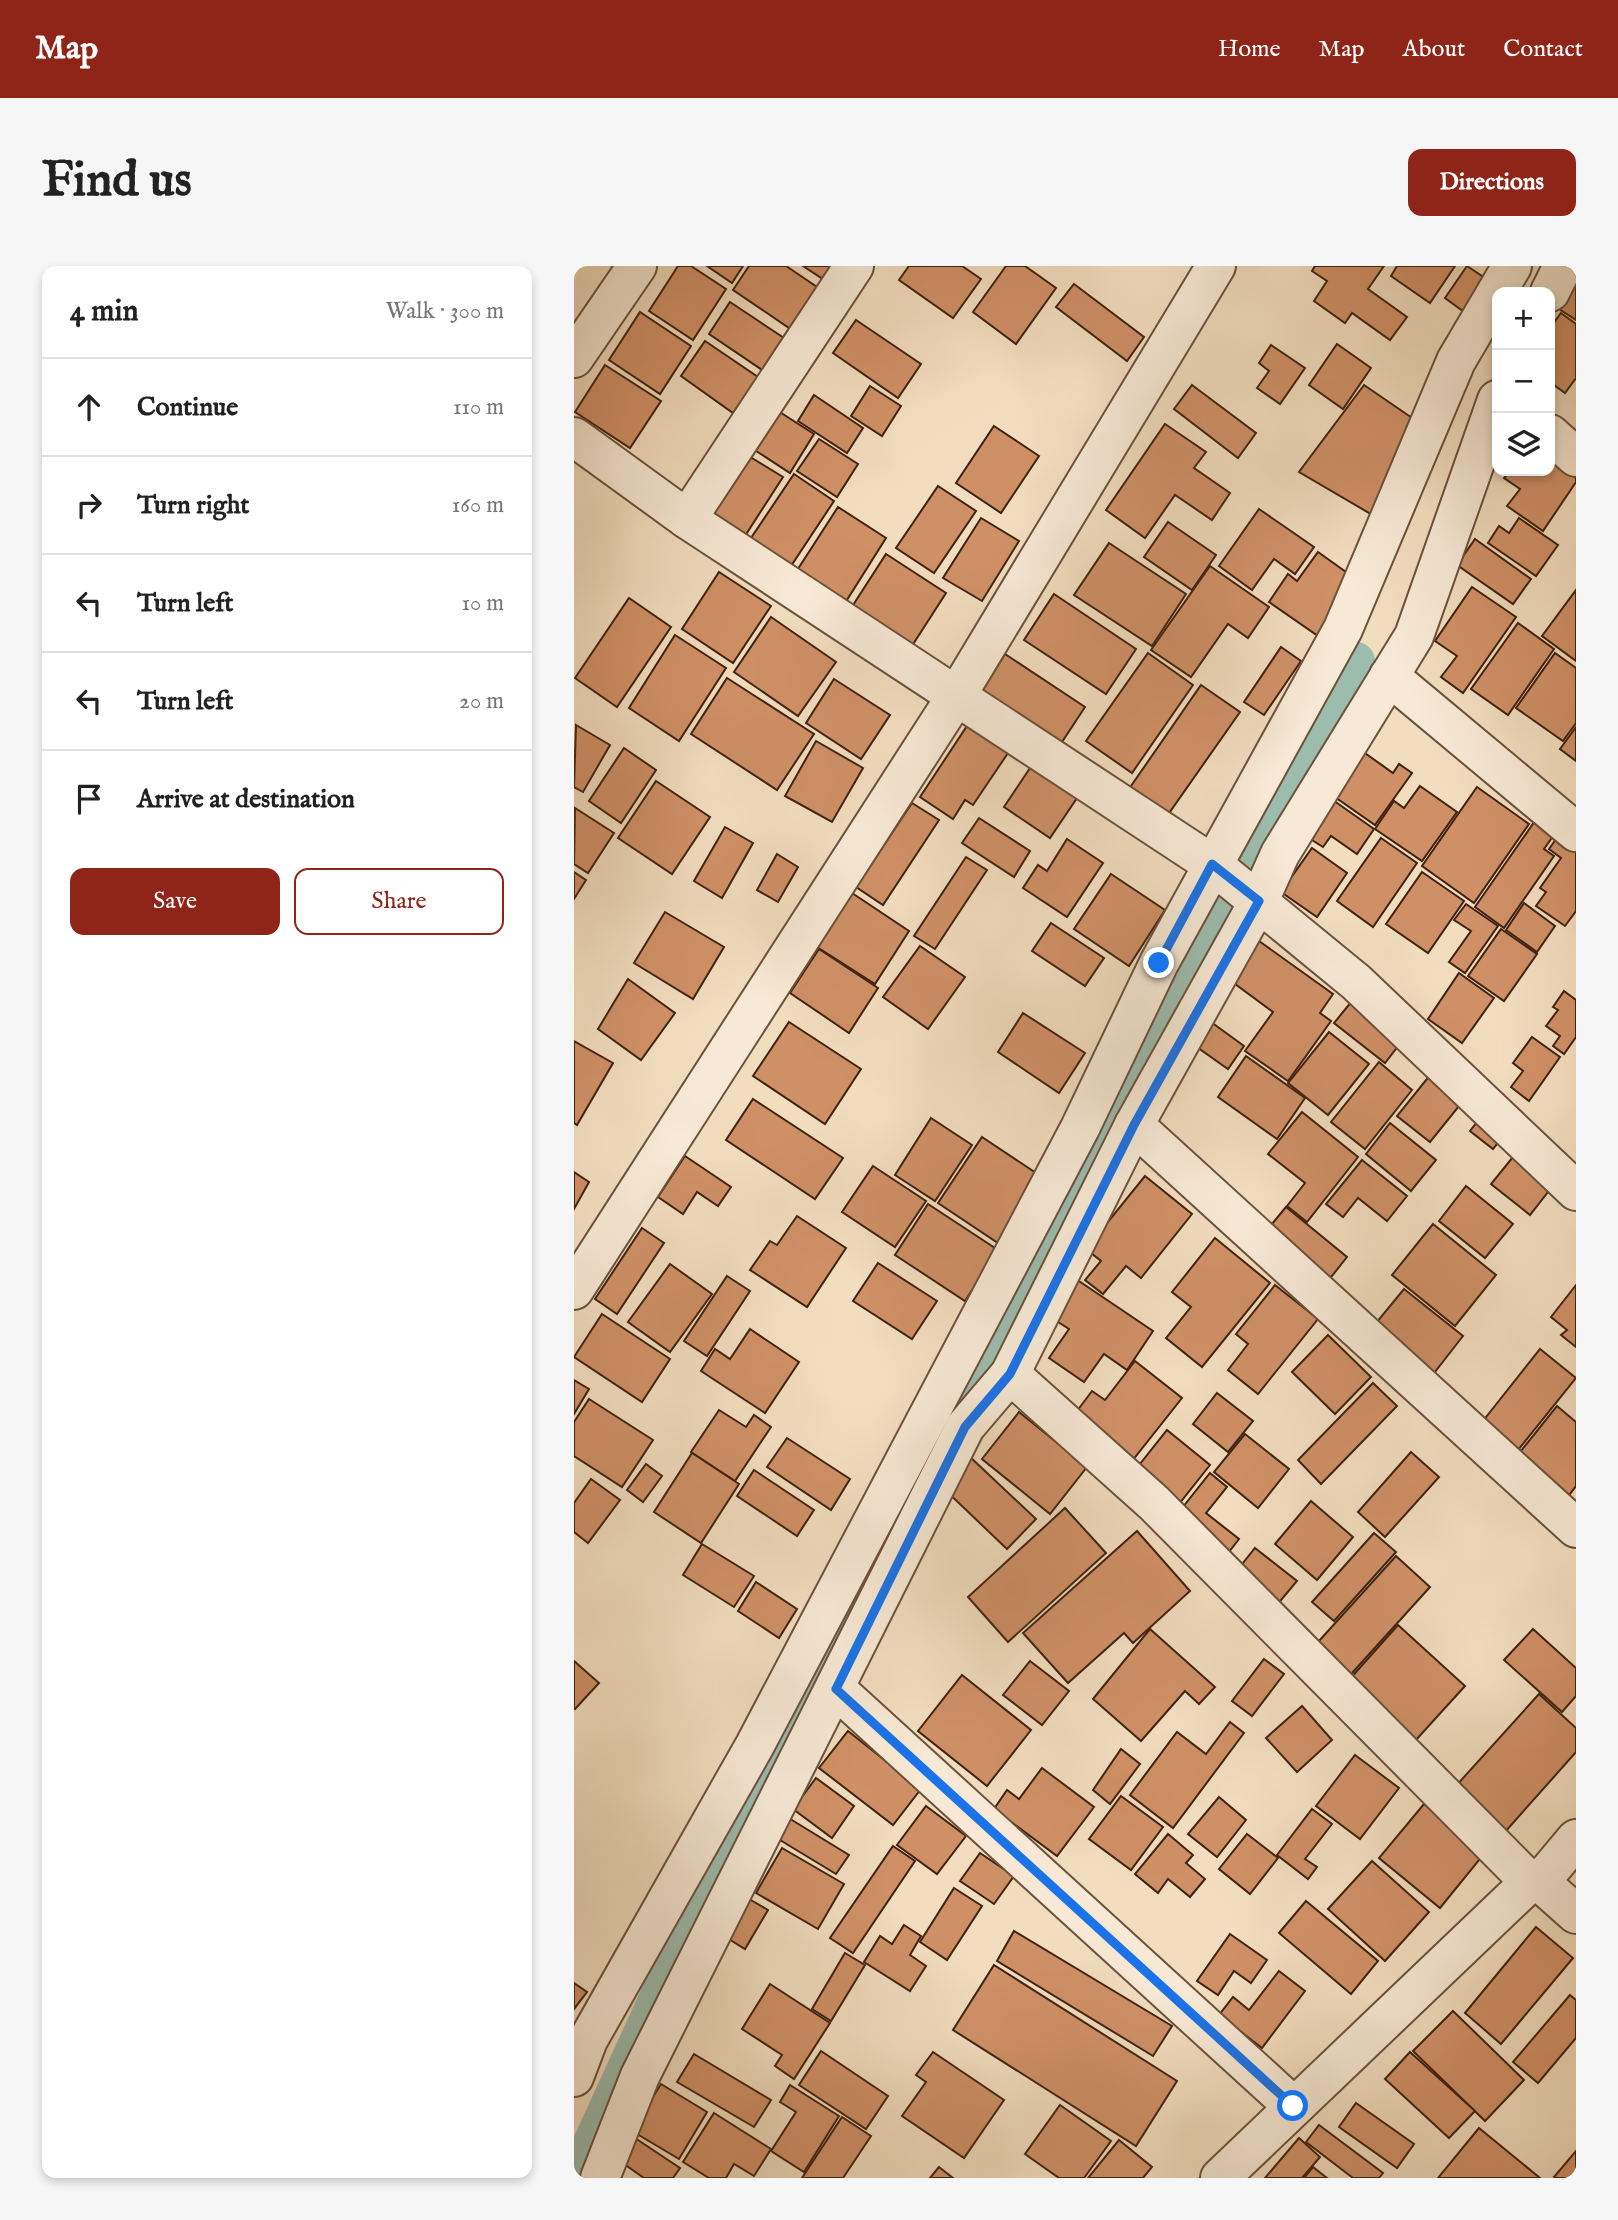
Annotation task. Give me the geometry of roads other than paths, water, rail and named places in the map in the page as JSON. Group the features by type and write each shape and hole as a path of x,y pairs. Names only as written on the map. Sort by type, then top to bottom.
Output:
{"street":[{"path":"574,358 637,266"},
{"path":"687,519 854,266"},
{"path":"574,1290 955,698 1216,266"},
{"path":"574,2077 588,2040 755,1745 1061,1165 1159,963 1343,629 1456,361 1512,266"},
{"path":"1552,287 1563,266"},
{"path":"1456,361 1492,385"},
{"path":"600,2178 640,2076 965,1427 1010,1374 1134,1125 1259,901 1280,854 1414,636 1492,413"},
{"path":"574,438 687,519 955,698 1212,864 1356,982 1576,1191"},
{"path":"1555,438 1576,457"},
{"path":"1389,676 1576,832"},
{"path":"1134,1125 1576,1528"},
{"path":"1010,1374 1154,1503 1535,1882 1576,1914"},
{"path":"836,1689 1293,2106"},
{"path":"1220,2178 1293,2106 1535,1882 1576,1839"}],"waterway":[{"path":"576,2178 707,1891 883,1546 993,1351 1195,959 1356,661"}]}
